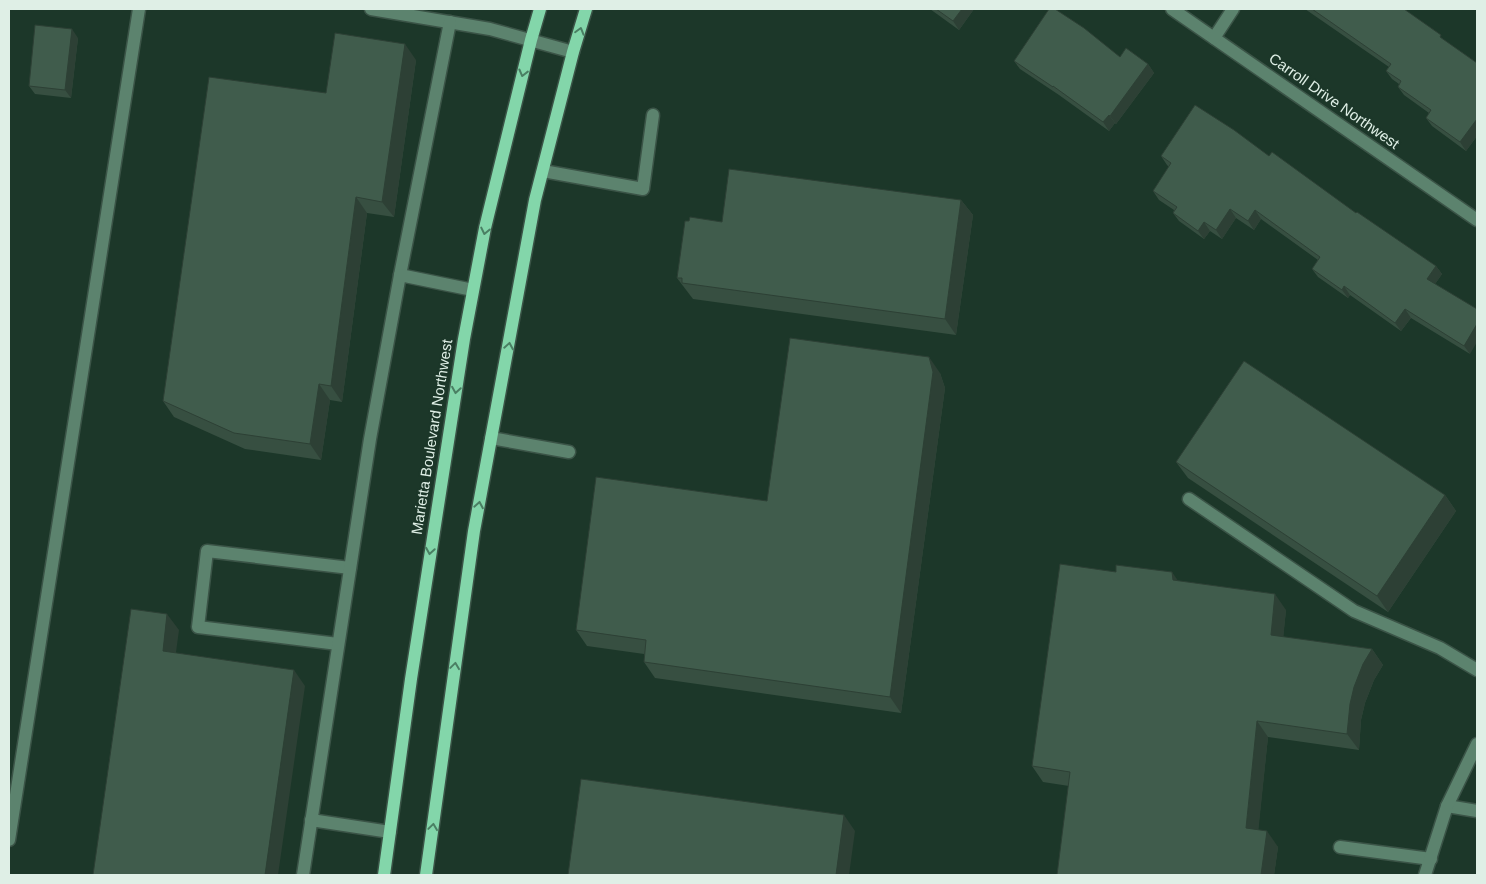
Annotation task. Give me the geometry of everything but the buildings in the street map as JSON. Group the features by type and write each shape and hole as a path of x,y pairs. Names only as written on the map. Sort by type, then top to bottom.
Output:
{"main road":[{"name":"Marietta Boulevard Northwest","path":"384,875 411,679 446,452 485,228 540,9"},
{"path":"426,875 474,531 534,209 573,52 586,9"}],"street":[{"path":"9,840 139,9"},
{"path":"371,9 390,10 490,29 573,52"},
{"name":"Carroll Drive Northwest","path":"1172,9 1477,220"},
{"path":"1214,38 1233,9"},
{"path":"303,875 370,439 450,22"},
{"path":"543,171 643,189 653,114"},
{"path":"400,275 474,290"},
{"path":"492,438 569,452"},
{"path":"1189,498 1354,611 1440,648 1477,670"},
{"path":"338,644 198,628 207,551 350,568"},
{"path":"1426,875 1447,806 1477,744"},
{"path":"1447,806 1477,811"},
{"path":"312,820 390,832"},
{"path":"1340,847 1431,859"}]}
